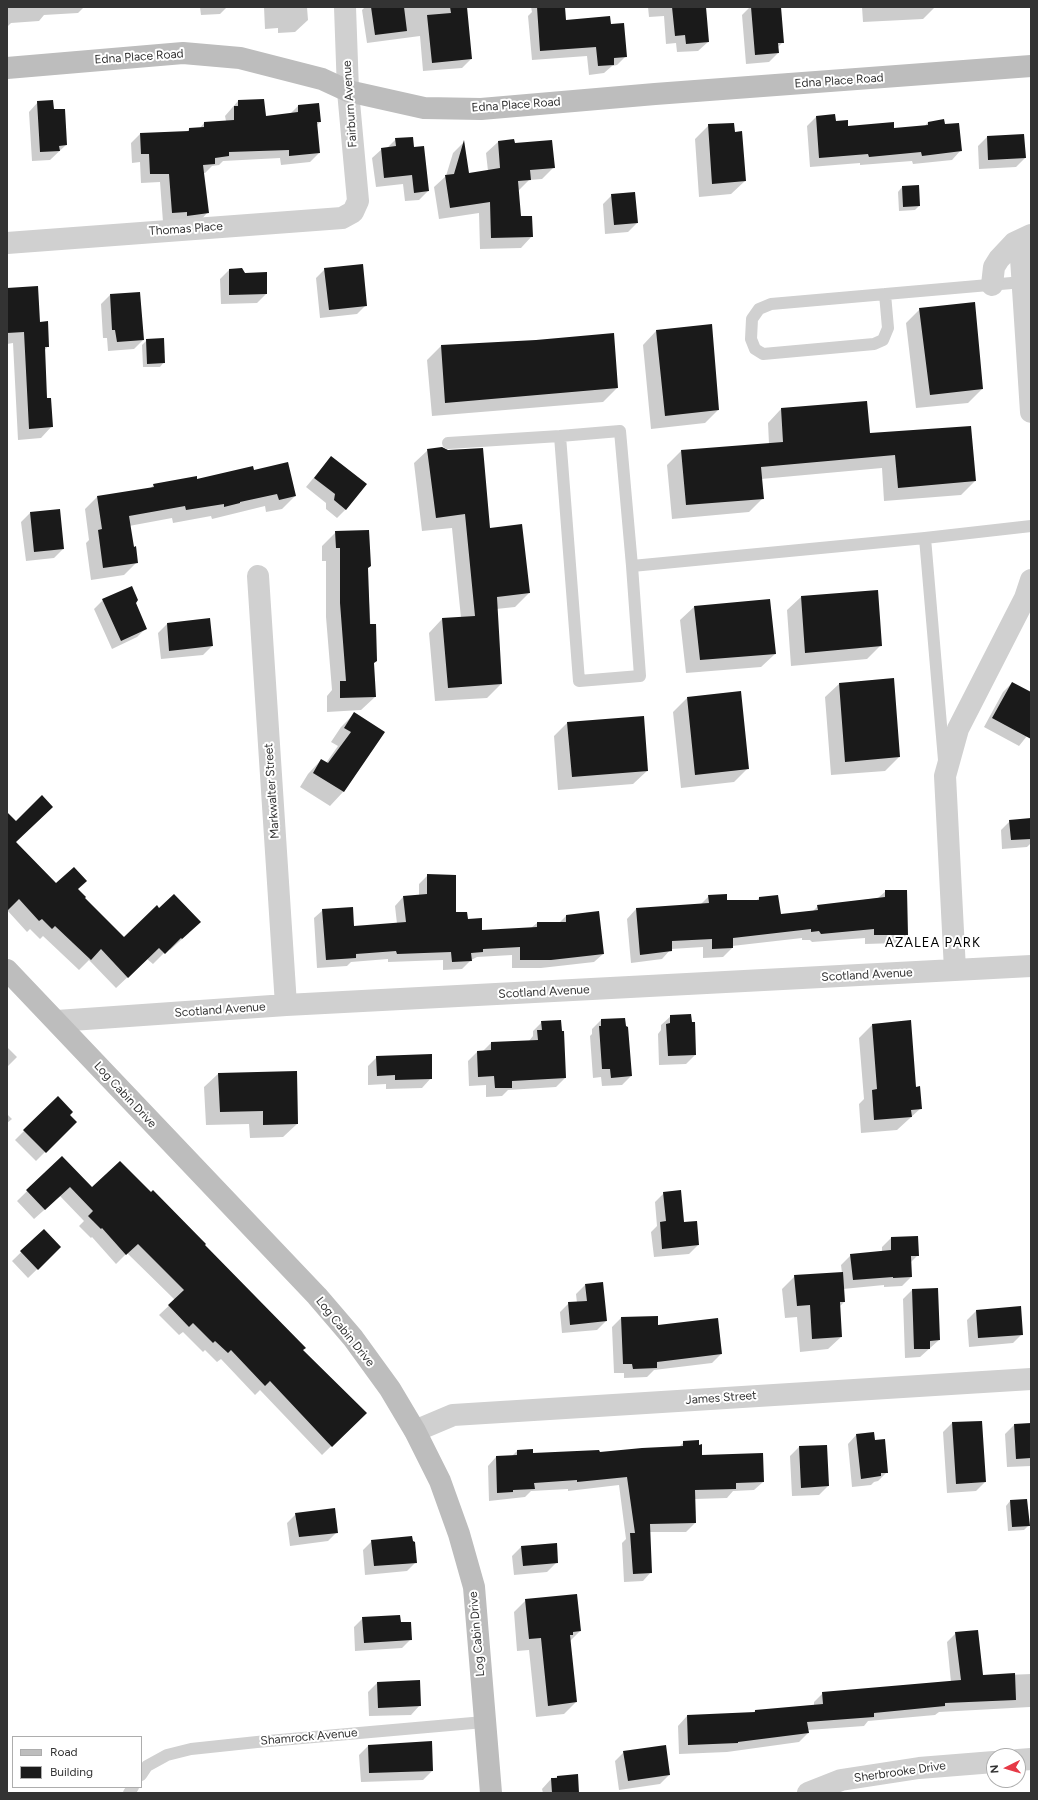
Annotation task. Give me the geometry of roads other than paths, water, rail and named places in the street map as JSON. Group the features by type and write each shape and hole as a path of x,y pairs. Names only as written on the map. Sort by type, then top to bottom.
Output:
{"street":[{"name":"Fairburn Avenue","path":"345,7 348,91 358,201"},
{"name":"Edna Place Road","path":"7,68 184,53 240,58 322,79 348,91 424,108 481,109 655,94 1031,66"},
{"name":"Thomas Place","path":"7,243 342,218 353,212 358,201"},
{"path":"1031,236 1023,249 1022,258 1031,412"},
{"path":"992,285 994,267 999,258 1014,243 1031,236"},
{"name":"Markwalter Street","path":"258,576 286,1005"},
{"path":"955,970 945,776 958,729 1025,598 1031,580"},
{"name":"Scotland Avenue","path":"57,1021 286,1005 1031,966"},
{"name":"Log Cabin Drive","path":"7,970 317,1296 353,1338 390,1389 415,1431 440,1481 459,1534 474,1587 491,1793"},
{"name":"James Street","path":"415,1431 453,1415 1031,1379"},
{"name":"Sherbrooke Drive","path":"808,1793 841,1780 919,1768 986,1763"}],"lane":[{"path":"885,294 888,328 883,340 874,344 763,354 755,349 751,339 752,319 760,309 771,304 885,294 992,285 1023,282"},
{"path":"448,443 620,431 640,676 579,681 560,436"},
{"path":"632,566 925,538 1031,526"},
{"path":"925,538 945,776"},
{"name":"Shamrock Avenue","path":"142,1774 147,1766 167,1755 191,1749 484,1722"}],"district":[{"name":"AZALEA PARK","path":"933,943"}]}
